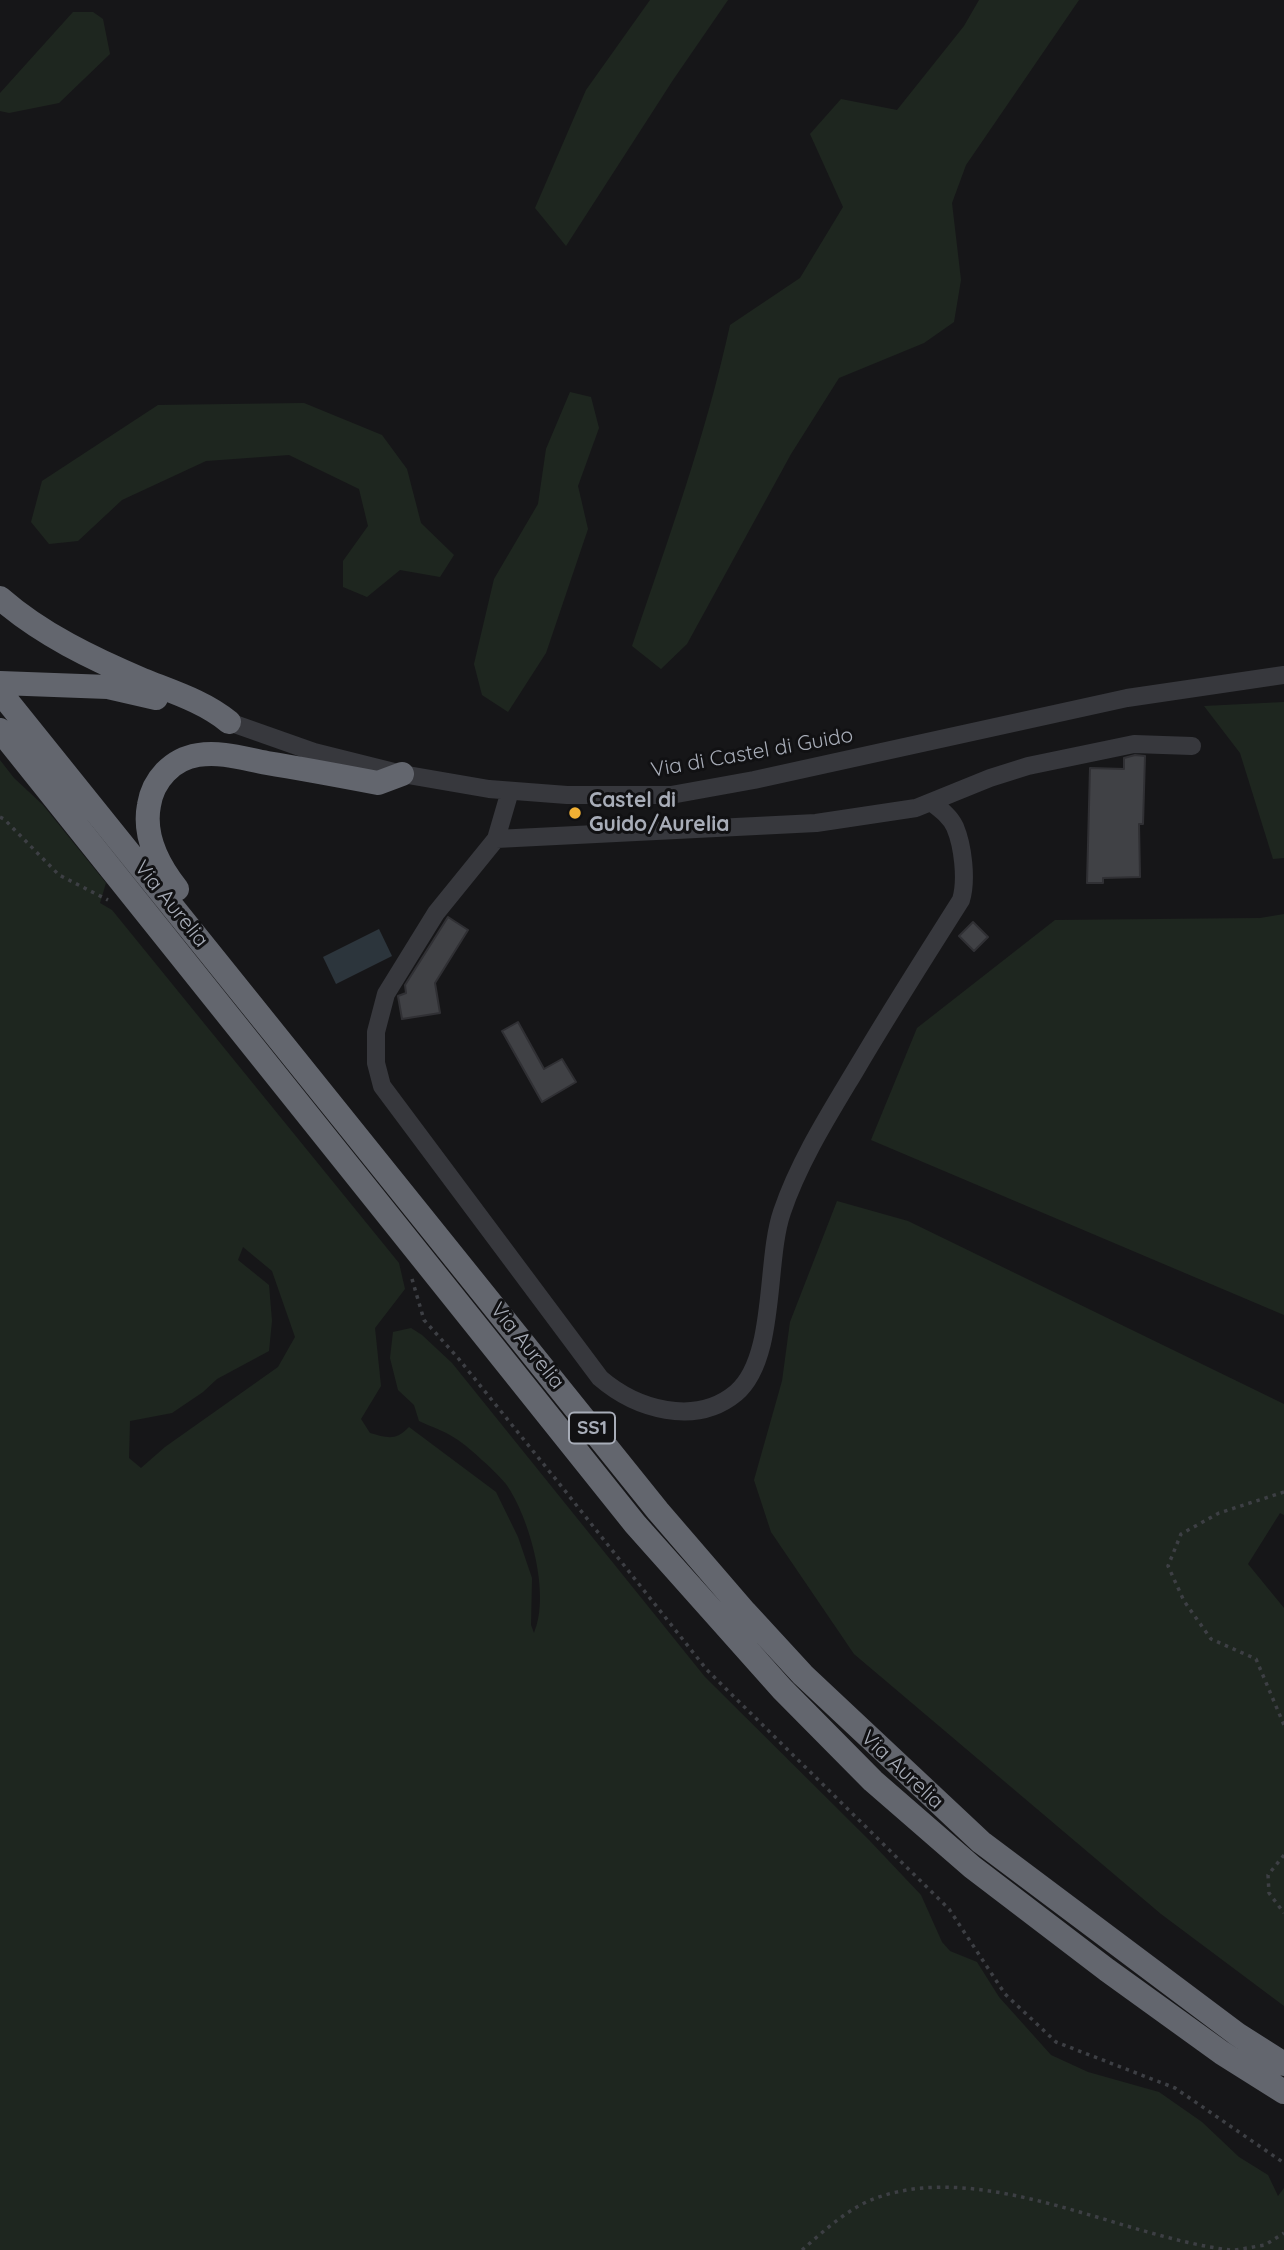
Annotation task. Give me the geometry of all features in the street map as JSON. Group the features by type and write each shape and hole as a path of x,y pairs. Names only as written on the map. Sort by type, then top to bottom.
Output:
{"highway":[{"path":"0,598 58,639 131,675 215,710 229,722"},
{"path":"0,683 108,687 146,694 209,719 229,722"},
{"name":"Via Aurelia","path":"0,692 658,1511 803,1675 981,1842 1237,2034 1284,2064"},
{"name":"Via Aurelia","path":"0,730 635,1524 782,1689 873,1781 972,1867 1222,2053 1284,2092"},
{"path":"402,774 379,783 224,755 198,755 176,762 162,776 151,793 148,810 154,852 163,872 411,1183 418,1209"}],"street":[{"name":"Via di Castel di Guido","path":"229,722 314,752 402,774 510,791 567,795 671,795 754,780 1126,698 1284,675"},
{"path":"496,839 816,823 916,808 989,778 1028,766 1134,744 1192,746"},
{"path":"510,791 496,839 436,913 386,994 376,1032 376,1063 382,1086 600,1378 616,1392 638,1403 682,1412 714,1405 734,1394 752,1371 759,1356 764,1330 781,1213 820,1128 961,900 966,885 955,826 931,802"}],"path":[{"path":"1284,1492 1219,1513 1181,1534 1168,1566 1184,1601 1212,1639 1256,1659 1284,1725"},
{"path":"1284,1855 1268,1875 1269,1893 1284,1913"},
{"path":"802,2250 831,2225 874,2198 919,2187 964,2189 1038,2200 1195,2246 1233,2250 1265,2245 1284,2233"}],"shaded area":[{"path":"650,0 728,0 566,246 535,208 586,90"},
{"path":"979,0 1079,0 966,165 952,203 961,280 954,322 924,343 839,378 791,454 687,644 661,669 632,646 698,447 730,325 800,278 843,207 810,134 841,99 897,110 964,26"},
{"path":"73,12 93,12 103,19 110,54 59,103 9,113 0,111 0,93"},
{"path":"570,392 591,397 599,428 578,486 588,529 546,653 508,712 482,695 474,664 494,579 538,504 546,449"},
{"path":"304,403 382,435 407,469 421,523 454,555 440,577 400,570 367,597 343,587 343,561 368,526 359,489 289,455 206,461 122,500 78,541 49,544 31,522 42,481 158,405"},
{"path":"1284,702 1284,858 1273,859 1240,753 1204,706"},
{"path":"0,760 14,778 43,805 106,883 100,903 112,910 399,1263 405,1289 375,1328 381,1386 361,1419 370,1433 386,1437 400,1435 409,1427 496,1492 518,1537 532,1578 531,1625 534,1633 539,1617 539,1578 523,1516 506,1484 483,1461 449,1434 419,1421 414,1405 398,1390 390,1358 393,1332 411,1328 452,1363 705,1677 921,1895 942,1942 950,1951 977,1962 999,1997 1051,2055 1088,2072 1159,2092 1202,2122 1239,2157 1268,2175 1278,2196 1284,2188 1284,2250 0,2250","holes":["243,1247 272,1271 295,1337 278,1367 165,1447 141,1468 129,1458 130,1421 172,1413 217,1379 269,1351 272,1321 269,1285 238,1260"]},
{"path":"1284,914 1284,1315 871,1140 917,1028 1055,920 1260,918"},
{"path":"379,929 392,956 336,984 323,957"},
{"path":"837,1201 908,1221 1284,1404 1284,1515 1280,1513 1248,1564 1284,1608 1284,2006 1161,1914 854,1654 771,1532 754,1480 782,1381 790,1322"}],"building":[{"path":"1145,756 1143,824 1139,824 1140,877 1103,878 1103,883 1087,883 1090,768 1124,769 1124,758"},
{"path":"448,917 468,930 435,983 440,1013 402,1019 398,996 406,993 405,985"},
{"path":"973,922 988,937 974,951 959,936"},
{"path":"518,1022 544,1069 562,1059 576,1082 542,1102 502,1031"}],"place":[{"name":"Castel di Guido/Aurelia","path":"575,813"}]}
